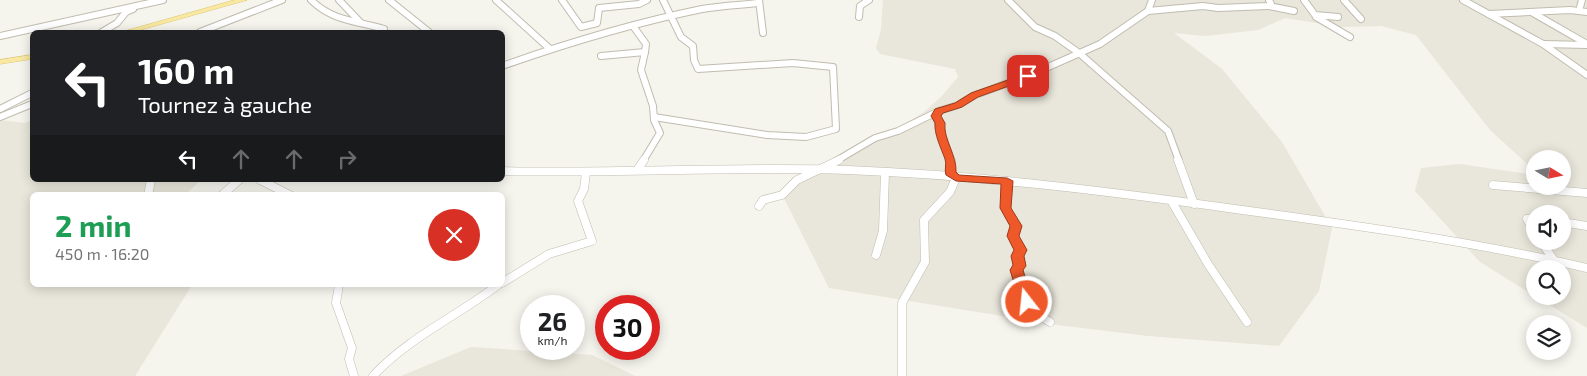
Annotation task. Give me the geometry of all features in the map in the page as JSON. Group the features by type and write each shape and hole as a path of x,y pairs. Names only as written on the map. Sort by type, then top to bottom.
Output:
{"main road":[{"path":"133,30 243,0"},
{"path":"0,62 30,57"}],"street":[{"path":"105,30 117,23 126,12 154,0"},
{"path":"0,36 163,0"},
{"path":"205,30 282,0"},
{"path":"311,0 321,12 351,23 384,30"},
{"path":"339,0 361,24"},
{"path":"389,0 426,30"},
{"path":"496,0 550,49"},
{"path":"562,0 582,27 597,22 599,8 639,4 647,0"},
{"path":"654,116 767,135 806,137 836,129 833,67 793,63 698,69 694,60 693,46 681,37 663,0"},
{"path":"859,17 860,6 868,0"},
{"path":"1008,0 1035,27 1055,36 1079,53 1168,131 1194,204"},
{"path":"1148,12 1152,0"},
{"path":"1304,0 1315,16 1350,36"},
{"path":"1344,0 1360,19"},
{"path":"1457,0 1464,0 1543,44 1587,75"},
{"path":"1579,10 1582,0"},
{"path":"505,65 550,49 670,17 759,2 763,33"},
{"path":"759,206 763,200 782,195 797,180 840,159 875,138 898,131 939,111 1100,44 1148,12 1197,6 1218,8 1269,3 1294,11"},
{"path":"1489,14 1579,10 1587,12"},
{"path":"1532,12 1587,44"},
{"path":"1315,16 1338,17"},
{"path":"634,26 646,44 646,52 641,70 651,98 656,128 660,133 638,169"},
{"path":"1543,44 1587,44"},
{"path":"601,56 646,52"},
{"path":"0,109 30,94"},
{"path":"0,117 30,105"},
{"path":"939,111 936,116 940,123 939,130 945,142 946,152 951,160 950,173 956,178"},
{"path":"505,171 586,173 638,169 818,170 1080,187 1172,202 1383,229 1553,260"},
{"path":"505,281 541,258 560,250 592,242 578,200 584,189 586,173"},
{"path":"876,255 883,231 885,173"},
{"path":"902,376 902,303 918,278 925,262 924,220 950,192 956,178"},
{"path":"1007,181 1005,208 1016,226 1013,236 1020,250 1018,256 1020,266 1017,270 1020,284 1031,307 1050,322"},
{"path":"225,192 236,182"},
{"path":"264,182 284,192"},
{"path":"1493,184 1526,188"},
{"path":"1571,193 1587,193"},
{"path":"1571,193 1587,197"},
{"path":"1172,202 1208,264 1247,322"},
{"path":"1571,223 1587,226"},
{"path":"1547,250 1553,260"},
{"path":"1571,264 1587,268"},
{"path":"339,287 336,302 352,348 350,359 354,376"},
{"path":"373,376 388,360 416,338 471,305 495,287"}],"shaded area":[{"path":"883,0 1587,0 1587,328 1571,318 1571,315 1566,315 1550,305 1571,305 1571,260 1526,260 1526,290 1480,262 1415,191 1421,168 1460,164 1526,174 1526,195 1571,195 1571,150 1526,150 1526,163 1490,130 1416,35 1381,26 1342,27 1285,18 1258,30 1205,36 1174,33 1222,69 1282,142 1332,228 1319,291 1279,346 1148,336 1058,325 829,288 781,192 877,141 924,112 942,96 958,77 955,69 880,54 876,48 881,30"},
{"path":"0,120 25,123 30,121 30,182 199,182 188,192 30,192 30,287 191,287 135,376 0,376"},
{"path":"471,347 520,350 520,360 585,360 585,355 592,355 595,356 595,360 602,360 635,376 401,376"}],"route":[{"path":"1027,302 1017,270 1020,266 1018,256 1020,250 1013,236 1013,229 1016,226 1005,208 1008,197 1007,181 956,178 950,173 949,165 951,160 946,152 945,142 939,130 940,123 936,115 939,111 958,105 975,95 1028,76"}]}
